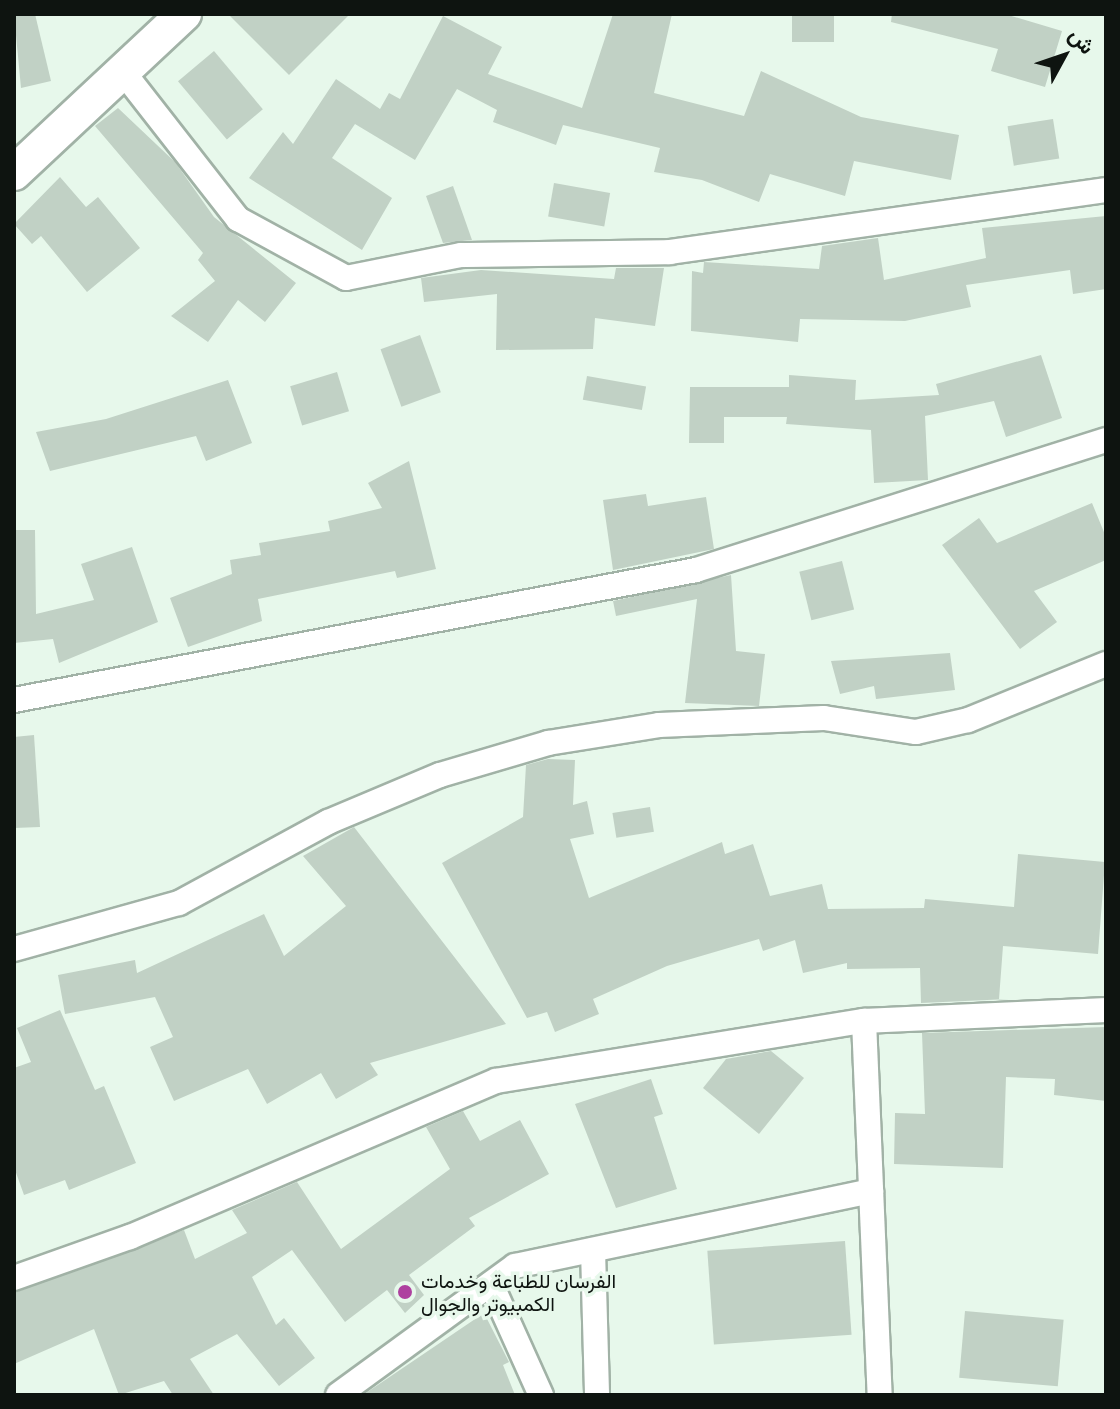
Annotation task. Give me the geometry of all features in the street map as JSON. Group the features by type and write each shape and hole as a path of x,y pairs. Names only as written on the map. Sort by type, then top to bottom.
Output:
{"main road":[{"path":"14,173 120,68 184,14"}],"street":[{"path":"120,68 238,219 346,278 461,255 670,252 1106,190"},
{"path":"14,700 696,570 1106,440"},
{"path":"14,949 179,903 328,822 440,775 548,743 659,725 824,718 916,732 968,720 1106,664"},
{"path":"14,1278 496,1081 864,1021 1106,1010"},
{"path":"864,1021 880,1395"},
{"path":"338,1395 515,1266 871,1191"},
{"path":"593,1250 597,1395"},
{"path":"491,1284 541,1395"}],"building":[{"path":"14,14 35,14 51,81 21,88"},
{"path":"228,14 350,14 289,75"},
{"path":"613,14 672,14 654,93 744,116 761,71 861,117 959,135 951,180 854,161 845,196 770,174 759,202 702,180 654,172 660,148 563,125 556,145 493,122 497,110 457,89 415,160 355,124 332,158 392,198 362,250 249,178 283,132 293,144 336,79 380,109 389,93 400,99 443,16 502,47 488,74 582,108"},
{"path":"792,14 834,14 834,42 792,42"},
{"path":"892,14 1005,14 1062,31 1045,87 991,71 998,49 891,22"},
{"path":"214,51 263,109 227,139 178,81"},
{"path":"118,108 175,162 214,217 296,283 265,322 238,300 208,342 171,316 215,281 198,260 203,253 95,126"},
{"path":"1053,119 1059,159 1014,166 1008,126"},
{"path":"60,177 86,207 98,197 140,248 87,292 41,236 32,244 14,224"},
{"path":"554,183 610,193 604,226 548,216"},
{"path":"453,186 472,240 443,243 426,196"},
{"path":"1106,216 1106,289 1073,294 1070,270 966,285 971,307 905,321 800,319 798,342 691,331 692,271 703,273 704,262 819,269 822,246 878,238 884,280 986,258 982,228"},
{"path":"616,268 664,268 655,326 595,318 593,349 496,350 497,294 424,302 421,278 481,270 614,279"},
{"path":"420,335 441,392 401,407 381,349"},
{"path":"1041,355 1062,418 1006,437 994,401 925,416 928,480 874,483 871,430 786,424 787,417 724,417 724,443 689,443 690,387 789,387 789,375 856,380 855,400 939,395 936,384"},
{"path":"337,372 349,411 302,426 290,386"},
{"path":"587,376 646,386 642,410 583,400"},
{"path":"228,380 252,443 206,461 196,436 50,471 36,432 106,419"},
{"path":"409,461 436,569 397,578 395,571 258,599 262,621 188,647 170,598 232,574 230,560 261,555 259,543 330,531 328,521 382,508 368,483"},
{"path":"646,494 648,506 706,497 714,549 613,570 603,500"},
{"path":"1092,503 1106,537 1106,560 1034,591 1057,622 1020,649 942,545 979,518 997,543"},
{"path":"14,530 35,530 36,614 94,600 81,564 132,547 158,622 59,663 53,639 14,643"},
{"path":"842,561 854,610 811,620 799,572"},
{"path":"731,575 736,651 765,654 759,706 685,703 697,599 616,616 613,601"},
{"path":"950,653 955,690 876,699 874,686 840,694 831,661"},
{"path":"34,735 40,827 14,828 14,737"},
{"path":"548,759 575,760 573,805 587,801 594,834 570,839 589,898 722,842 725,854 753,844 770,896 822,884 828,909 924,908 925,899 1014,907 1018,854 1105,862 1098,954 1003,946 999,999 1009,999 921,1003 920,968 847,969 847,963 803,973 795,940 763,951 759,939 667,966 593,999 599,1014 555,1032 547,1012 527,1018 442,863 523,817 526,765"},
{"path":"650,807 654,832 616,838 612,813"},
{"path":"354,827 506,1024 370,1063 378,1075 336,1099 321,1073 267,1104 248,1069 174,1101 150,1047 173,1037 155,997 65,1014 58,975 135,960 137,973 264,914 284,956 346,906 303,856"},
{"path":"60,1010 95,1090 104,1086 136,1163 69,1190 65,1180 24,1195 14,1167 14,1068 31,1062 17,1028"},
{"path":"1106,1027 1106,1101 1054,1095 1055,1079 1006,1077 1003,1168 894,1164 895,1113 925,1114 922,1033"},
{"path":"771,1051 804,1078 759,1134 703,1088 726,1059"},
{"path":"651,1079 663,1114 654,1117 677,1189 616,1208 575,1104"},
{"path":"463,1111 480,1141 520,1120 549,1174 469,1218 475,1226 409,1275 424,1295 405,1313 387,1290 345,1322 292,1250 252,1277 276,1325 284,1318 315,1358 279,1386 237,1334 190,1359 214,1395 173,1395 164,1381 119,1395 94,1329 14,1364 14,1293 184,1230 195,1259 247,1233 232,1210 297,1182 341,1249 450,1169 426,1127"},
{"path":"845,1241 852,1335 714,1344 707,1251"},
{"path":"965,1311 1064,1320 1058,1386 959,1378"},
{"path":"484,1313 509,1362 503,1365 515,1395 363,1395"}],"place":[{"name":"الفرسان للطباعة وخدمات الكمبيوتر والجوال","path":"405,1292"}]}
